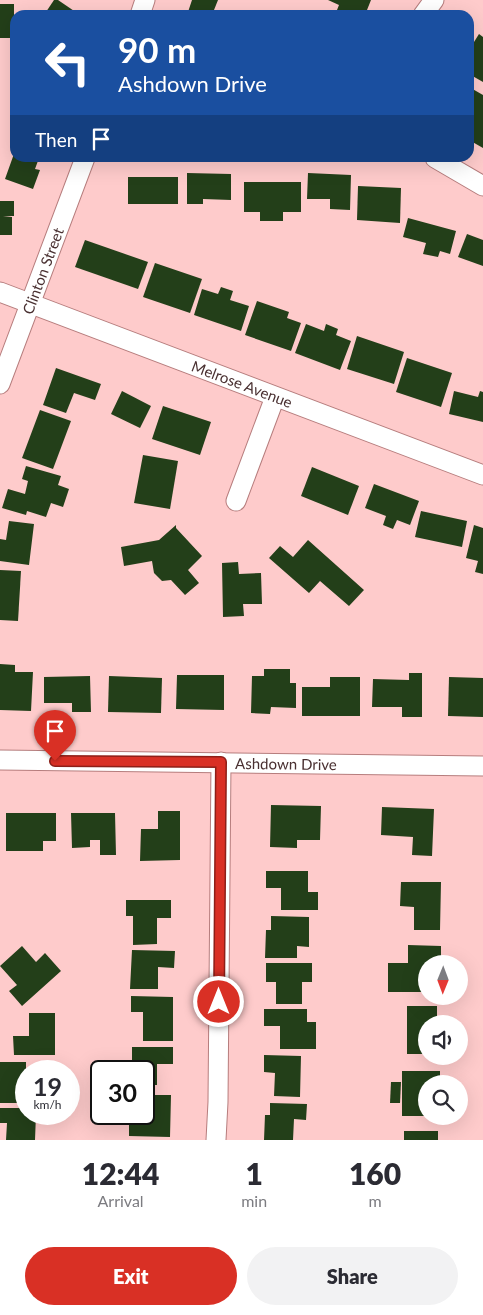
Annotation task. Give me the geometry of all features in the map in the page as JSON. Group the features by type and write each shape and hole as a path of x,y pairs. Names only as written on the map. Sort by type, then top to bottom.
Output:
{"street":[{"name":"Clinton Street","path":"0,384 84,162"},
{"path":"443,162 483,186"},
{"name":"Melrose Avenue","path":"0,292 483,475"},
{"path":"236,500 274,397"},
{"name":"Ashdown Drive","path":"0,760 483,766"},
{"path":"216,1140 221,762"}],"building":[{"path":"54,0 58,0 73,10 47,10"},
{"path":"192,0 218,0 214,10 189,10"},
{"path":"328,0 371,0 367,10 337,10 339,5"},
{"path":"0,4 14,4 14,10 10,10 10,38 0,38"},
{"path":"479,34 483,37 483,82 474,77 474,42"},
{"path":"474,90 483,95 483,148 474,143"},
{"path":"11,162 38,162 35,169 40,170 33,189 5,179"},
{"path":"187,173 231,174 231,200 203,199 203,204 187,204"},
{"path":"308,173 351,175 350,210 330,209 330,199 307,199"},
{"path":"128,177 178,177 178,204 128,204"},
{"path":"244,182 301,182 301,212 283,212 283,221 260,221 260,212 244,212"},
{"path":"358,186 401,188 400,223 357,220"},
{"path":"0,201 14,201 14,216 3,216 12,217 12,235 0,235"},
{"path":"408,218 456,231 450,254 440,251 438,257 423,254 426,243 403,237"},
{"path":"467,234 483,240 483,266 458,257"},
{"path":"85,240 148,262 138,289 75,267"},
{"path":"155,263 202,279 190,313 143,297"},
{"path":"221,287 233,291 230,300 249,306 241,331 194,315 202,289 218,294"},
{"path":"257,301 289,312 287,318 301,323 291,351 245,335"},
{"path":"306,324 324,331 326,324 338,329 336,335 351,341 340,370 295,353"},
{"path":"357,336 404,352 394,384 347,369"},
{"path":"407,358 452,373 441,407 396,392"},
{"path":"56,368 101,384 95,400 74,393 66,413 43,405"},
{"path":"122,391 151,406 140,428 111,414"},
{"path":"454,391 478,397 480,391 483,392 483,422 449,414"},
{"path":"163,406 211,422 200,455 152,439"},
{"path":"40,410 71,421 53,469 22,458"},
{"path":"143,455 178,461 170,509 134,503"},
{"path":"26,466 61,476 58,485 69,489 63,507 51,503 46,517 27,511 26,515 2,508 8,489 25,494 28,481 22,479"},
{"path":"312,467 359,486 348,515 301,496"},
{"path":"374,484 419,501 410,525 397,520 393,529 383,525 386,516 365,508"},
{"path":"421,511 467,521 462,547 415,537"},
{"path":"9,521 34,524 29,565 0,561 0,539 6,540"},
{"path":"176,525 176,528 202,556 188,570 199,583 185,595 171,580 162,581 154,573 152,561 124,566 121,547 159,540"},
{"path":"474,525 483,528 483,574 475,572 478,561 466,558"},
{"path":"308,540 364,590 349,606 320,581 309,593 269,558 280,546 293,557"},
{"path":"238,562 239,574 261,573 262,604 243,604 244,616 223,617 222,563"},
{"path":"0,570 21,571 18,621 0,620"},
{"path":"0,664 15,665 15,672 33,672 31,711 0,710"},
{"path":"264,669 290,669 290,683 296,683 296,708 271,707 270,714 251,713 252,676 264,676"},
{"path":"409,673 422,673 422,717 402,717 402,707 372,707 373,679 409,680"},
{"path":"177,675 224,675 224,710 176,709"},
{"path":"90,676 91,712 72,712 72,703 44,703 44,677"},
{"path":"109,676 162,678 161,713 108,712"},
{"path":"330,677 360,677 360,716 302,716 302,687 330,687"},
{"path":"449,677 483,678 483,717 448,716"},
{"path":"271,805 321,806 320,840 297,840 297,848 270,847"},
{"path":"382,807 434,809 432,856 412,855 413,837 381,835"},
{"path":"158,811 180,811 180,860 140,861 141,829 158,829"},
{"path":"6,813 56,813 56,841 43,841 43,851 6,851"},
{"path":"71,813 115,813 116,855 100,855 100,840 90,840 90,847 72,848"},
{"path":"266,871 308,871 308,892 318,892 318,910 281,910 281,888 266,888"},
{"path":"401,882 441,882 440,930 414,930 414,907 400,906"},
{"path":"126,900 171,900 171,918 157,918 157,944 133,945 133,916 126,916"},
{"path":"271,916 309,917 309,947 297,946 297,958 265,958 266,930 271,930"},
{"path":"408,945 441,946 441,955 418,955 418,992 388,992 388,963 408,963"},
{"path":"22,946 36,962 45,953 61,971 22,1006 9,991 17,985 0,966"},
{"path":"132,950 175,951 174,968 158,967 158,989 130,989"},
{"path":"266,963 312,963 312,982 302,982 302,1004 276,1004 276,982 266,982"},
{"path":"131,996 173,997 173,1041 143,1041 143,1012 131,1012"},
{"path":"407,1006 437,1006 437,1015 418,1015 418,1054 407,1054"},
{"path":"264,1009 307,1009 307,1022 316,1022 316,1049 280,1049 280,1026 264,1026"},
{"path":"29,1013 55,1013 55,1055 14,1055 13,1036 29,1036"},
{"path":"132,1047 173,1047 173,1064 157,1064 157,1085 155,1085 155,1060 132,1060"},
{"path":"264,1055 301,1056 300,1097 274,1096 275,1073 264,1072"},
{"path":"0,1062 15,1062 15,1103 0,1103"},
{"path":"402,1071 440,1071 440,1075 418,1075 418,1116 402,1116"},
{"path":"391,1082 401,1082 400,1103 390,1103"},
{"path":"155,1095 171,1095 170,1137 129,1136 129,1125 155,1125"},
{"path":"270,1103 307,1104 306,1120 294,1119 293,1140 264,1140 265,1115 270,1115"},
{"path":"0,1108 15,1108 15,1125 36,1125 35,1140 6,1140 7,1123 0,1123"},
{"path":"404,1131 438,1131 438,1140 404,1140"}],"route":[{"path":"55,761 221,762 219,1002"}]}
